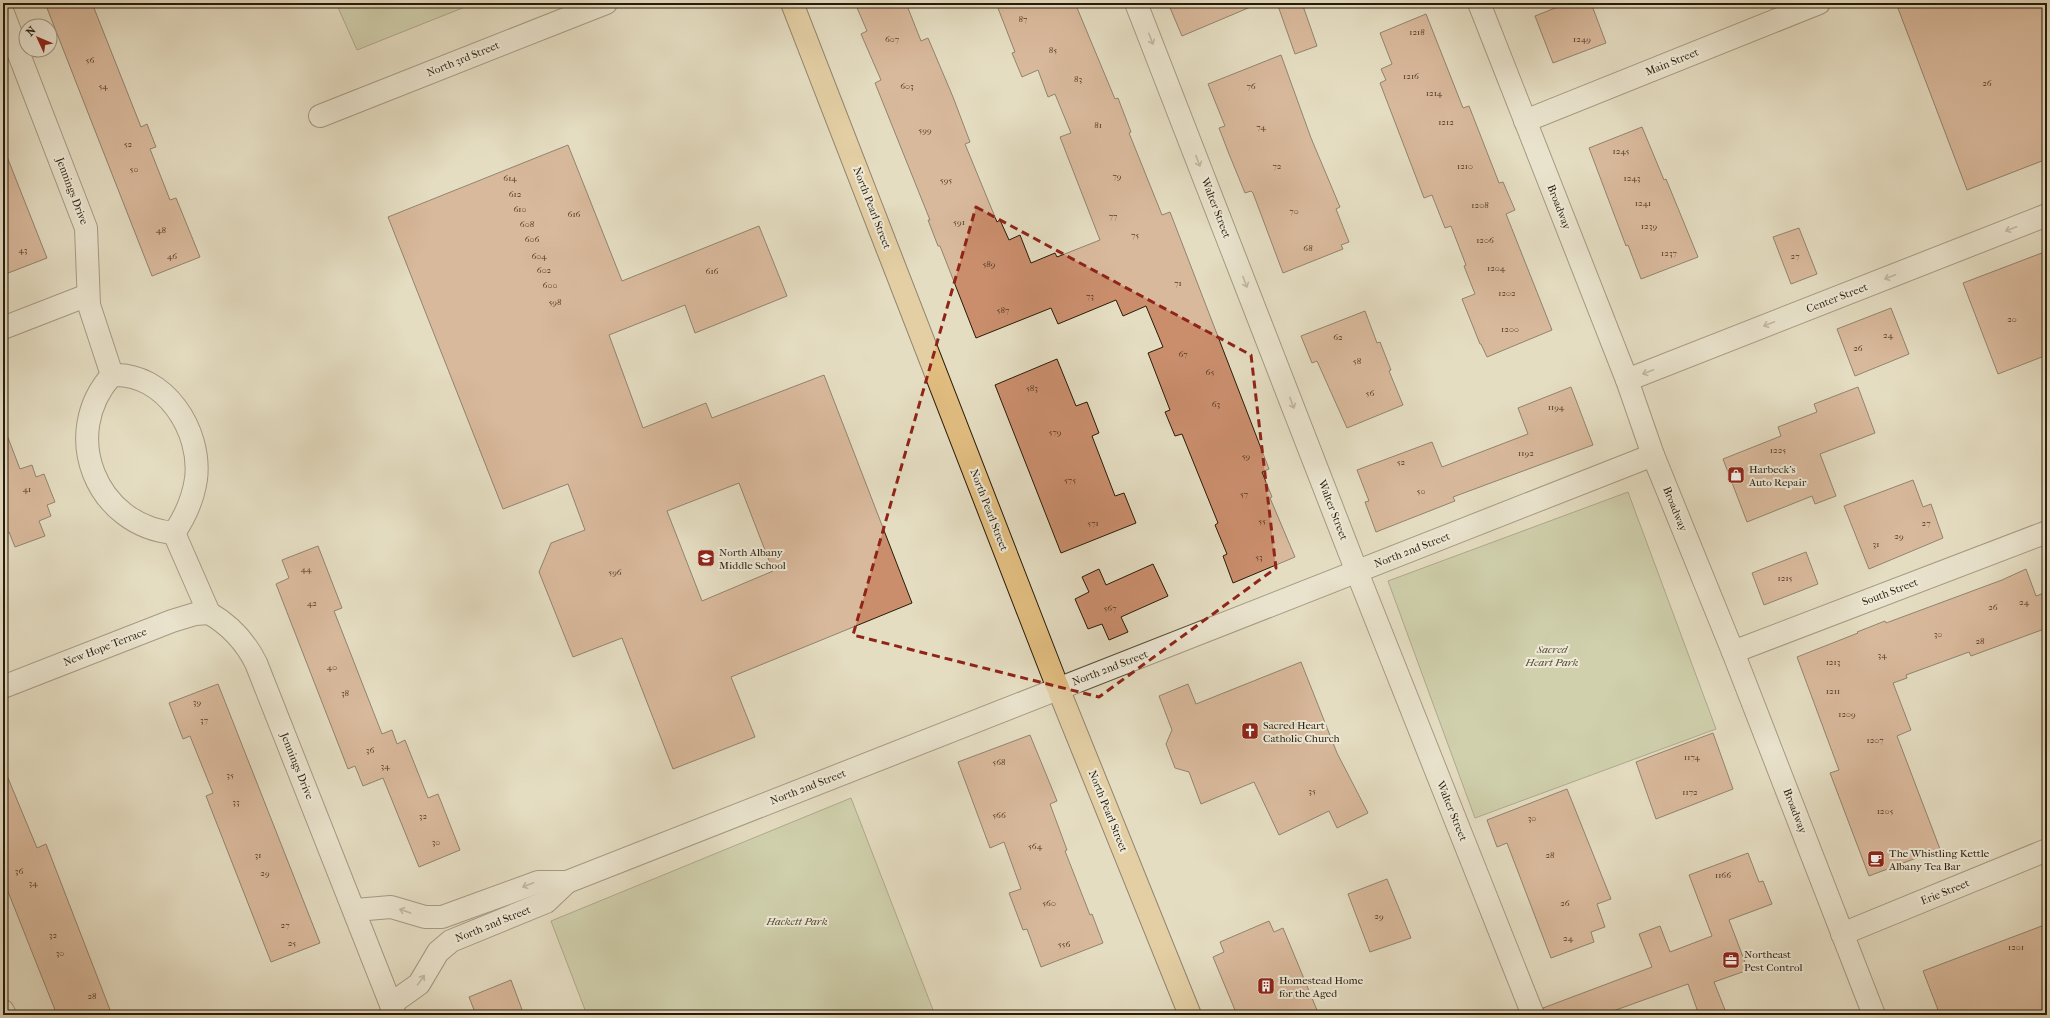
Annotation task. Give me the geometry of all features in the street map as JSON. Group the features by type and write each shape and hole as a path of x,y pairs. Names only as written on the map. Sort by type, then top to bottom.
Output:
{"main road":[{"name":"North Pearl Street","path":"792,3 1058,688 1190,1015"}],"street":[{"name":"North 3rd Street","path":"320,116 606,3"},
{"name":"Walter Street","path":"1136,3 1357,572 1533,1015"},
{"name":"Broadway","path":"1479,3 1627,380 1653,455 1733,652 1874,1015"},
{"name":"Main Street","path":"1525,120 1819,3"},
{"name":"Jennings Drive","path":"3,13 86,228 88,295 94,325 112,375"},
{"name":"Center Street","path":"1627,380 2047,215"},
{"path":"3,328 88,295"},
{"path":"112,375 131,376 158,390 176,408 189,430 194,447 196,478 193,494 181,522 174,533 162,532 137,523 113,505 102,490 95,476 87,448 87,426 90,412 96,398 112,375"},
{"name":"North 2nd Street","path":"355,910 391,907 425,917 442,917 538,882 567,882 1653,455"},
{"name":"South Street","path":"1733,652 2047,532"},
{"path":"174,533 209,613"},
{"name":"Jennings Drive","path":"209,613 220,619 240,637 256,663 355,910 393,1010"},
{"name":"New Hope Terrace","path":"3,687 172,621 195,614 209,613"},
{"name":"Erie Street","path":"1842,934 2047,850"},
{"name":"North 2nd Street","path":"393,1010 419,984 438,952 451,941 546,902 567,882"},
{"path":"3,1011 5,1015"}],"highlighted area":[{"path":"976,207 1251,355 1276,568 1099,697 853,635"}],"green space":[{"path":"336,3 469,3 470,5 357,50"},
{"name":"Sacred Heart Park","path":"1628,492 1716,729 1475,818 1388,581"},
{"name":"Hackett Park","path":"851,798 935,1015 587,1015 551,921"}],"building":[{"path":"45,3 92,3 141,127 147,124 156,147 150,149 170,200 176,198 200,257 152,276 58,36 58,18 51,18"},
{"path":"855,3 906,3 921,41 928,38 953,97 970,142 965,144 997,222 1000,220 1009,240 1020,235 1031,263 1055,253 1057,257 1100,240 1060,137 1071,133 1055,94 1048,97 1038,70 1022,77 1012,53 1015,52 996,3 1075,3 1115,99 1118,98 1131,132 1129,133 1162,215 1170,212 1269,469 1262,472 1272,497 1270,498 1295,557 1233,583 1223,556 1227,554 1215,525 1218,523 1182,434 1175,436 1165,412 1170,410 1148,353 1163,347 1146,306 1123,316 1116,300 1058,324 1051,308 976,338 940,246 938,246 928,220 930,220 875,83 881,80 861,34 867,31"},
{"path":"1168,3 1260,3 1182,36"},
{"path":"1277,3 1302,3 1317,46 1295,54"},
{"path":"1568,3 1591,3 1606,43 1553,63 1535,16"},
{"path":"1896,3 2047,3 2047,159 1967,190"},
{"path":"1426,14 1463,108 1469,106 1499,183 1503,182 1515,210 1506,214 1552,330 1487,357 1480,344 1462,299 1475,294 1451,226 1445,228 1432,195 1424,198 1380,83 1386,80 1381,69 1392,64 1380,33"},
{"path":"1281,55 1311,138 1340,207 1336,209 1349,242 1341,245 1343,249 1283,273 1253,193 1251,191 1245,193 1229,154 1219,128 1225,126 1208,84"},
{"path":"1642,127 1664,180 1666,179 1698,257 1641,279 1628,245 1626,246 1589,148"},
{"path":"568,145 622,281 759,226 787,296 695,333 685,305 609,335 643,428 706,403 712,418 824,375 912,603 731,677 755,737 673,769 622,638 573,657 539,572 551,543 585,530 568,484 503,509 388,217","holes":["739,483 773,571 702,601 667,511"]},
{"path":"3,149 47,258 3,275"},
{"path":"1799,228 1817,274 1791,284 1773,237"},
{"path":"2047,251 2047,355 1998,374 1963,283"},
{"path":"1891,308 1909,354 1855,376 1837,329"},
{"path":"1365,311 1377,343 1380,342 1391,370 1389,371 1403,405 1347,428 1317,361 1312,363 1301,336"},
{"path":"1057,359 1076,406 1087,402 1099,433 1092,436 1115,496 1124,493 1136,523 1061,553 995,385"},
{"path":"1571,387 1593,445 1453,497 1455,501 1376,532 1365,502 1369,501 1357,470 1432,442 1442,467 1528,434 1518,408"},
{"path":"1858,387 1875,433 1820,454 1836,496 1815,504 1812,496 1747,522 1723,459 1781,436 1778,427 1817,412 1814,404"},
{"path":"3,430 5,430 20,469 32,465 36,477 44,474 55,502 47,505 51,516 39,521 45,536 15,547 9,532 3,534"},
{"path":"1913,480 1923,507 1931,504 1943,538 1869,569 1844,506"},
{"path":"318,546 342,608 334,611 382,734 392,730 397,744 405,740 428,798 438,794 460,850 419,867 383,778 363,786 355,766 348,769 276,584 289,578 282,560"},
{"path":"1806,552 1818,584 1764,605 1752,573"},
{"path":"1153,564 1168,596 1121,617 1128,632 1109,640 1102,624 1088,629 1075,599 1089,592 1082,577 1099,569 1106,585"},
{"path":"2026,569 2036,596 2047,592 2047,628 1971,656 1969,652 1906,675 1907,678 1893,683 1911,730 1897,736 1940,849 1869,876 1830,773 1839,770 1797,657 1885,621 1886,623 2002,580"},
{"name":"Sacred Heart Catholic Church","path":"1301,662 1337,753 1368,813 1337,828 1329,811 1279,835 1254,782 1201,804 1189,772 1175,768 1166,744 1172,730 1159,696 1188,684 1196,704"},
{"path":"218,684 320,943 271,962 206,796 213,793 190,736 183,739 169,703"},
{"path":"1713,733 1733,789 1656,819 1636,762"},
{"path":"1030,735 1057,801 1050,804 1067,850 1065,851 1090,915 1092,914 1103,943 1041,967 1027,929 1023,930 1009,893 1021,889 1004,842 990,848 958,762"},
{"path":"3,766 37,848 46,844 112,1015 57,1015 3,879"},
{"path":"1567,789 1611,899 1597,904 1605,927 1591,932 1594,942 1551,958 1507,843 1497,847 1487,820"},
{"path":"1748,853 1759,882 1763,881 1772,904 1729,920 1748,970 1714,982 1727,1015 1699,1015 1688,984 1602,1015 1545,1015 1543,1008 1652,967 1639,934 1660,926 1670,952 1712,936 1689,875"},
{"name":"Homestead Home for the Aged","path":"1387,879 1411,938 1370,952 1348,894"},
{"name":"Homestead Home for the Aged","path":"1269,921 1274,932 1283,928 1319,1015 1237,1015 1213,957 1224,952 1220,942"},
{"path":"2047,924 2047,1015 1940,1015 1923,971"},
{"path":"511,980 524,1015 476,1015 469,997"}],"place":[{"name":"Harbeck's Auto Repair","path":"1736,475"},
{"name":"North Albany Middle School","path":"706,558"},
{"name":"Sacred Heart Catholic Church","path":"1250,731"},
{"name":"The Whistling Kettle Albany Tea Bar","path":"1876,859"},
{"name":"Northeast Pest Control","path":"1731,960"},
{"name":"Homestead Home for the Aged","path":"1266,986"}]}
